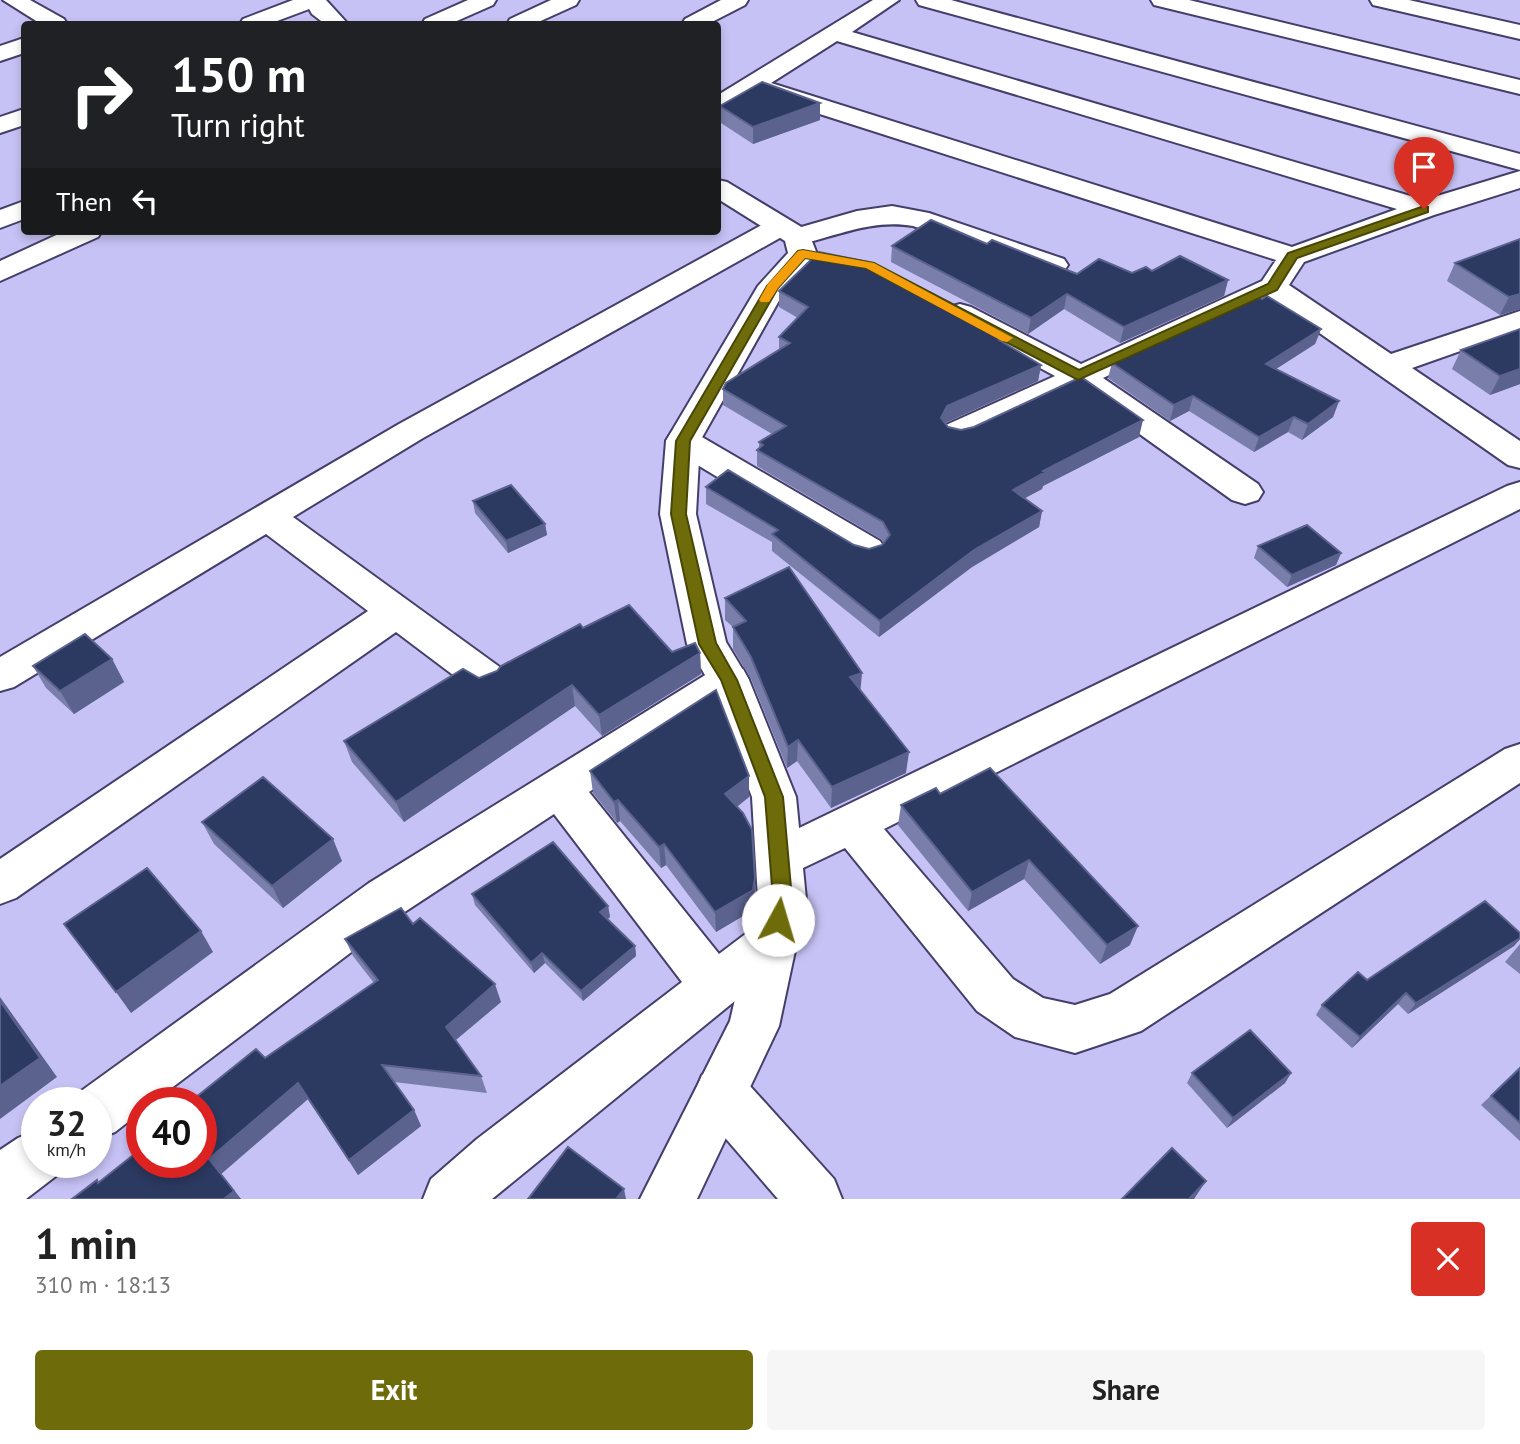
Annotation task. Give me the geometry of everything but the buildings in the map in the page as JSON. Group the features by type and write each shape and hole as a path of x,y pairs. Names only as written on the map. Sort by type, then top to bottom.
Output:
{"main road":[{"path":"14,0 51,21"},
{"path":"259,21 314,0 334,21"},
{"path":"338,21 344,0"},
{"path":"440,21 485,0"},
{"path":"524,21 568,0"},
{"path":"698,21 737,0"},
{"path":"721,102 888,0"},
{"path":"927,0 1520,162"},
{"path":"1162,0 1520,87"},
{"path":"1381,0 1520,32"},
{"path":"833,33 1424,209"},
{"path":"0,54 21,46"},
{"path":"751,83 1293,256"},
{"path":"0,125 21,117"},
{"path":"958,433 1273,287 1293,256 1424,209 1520,179"},
{"path":"721,190 802,244"},
{"path":"0,220 21,210"},
{"path":"0,676 411,431 858,219 892,214 919,219 1054,265"},
{"path":"0,272 79,235"},
{"path":"668,1199 754,1026 782,899 774,797 729,680 708,644 678,514 683,441 773,286 802,244"},
{"path":"1273,287 1520,457"},
{"path":"931,298 1078,376 1245,492"},
{"path":"1390,365 1520,320"},
{"path":"683,441 867,550"},
{"path":"780,859 1520,494"},
{"path":"268,517 486,679"},
{"path":"0,884 396,612"},
{"path":"112,1101 386,898 729,680"},
{"path":"852,823 995,995 1033,1020 1075,1028 1123,1014 1520,761"},
{"path":"560,788 715,986"},
{"path":"451,1199 496,1158 773,941"},
{"path":"721,1093 814,1199"},
{"path":"0,1184 21,1169"}],"slow traffic":[{"path":"765,300 773,286 803,254 870,265 1007,338"}],"route":[{"path":"778,920 782,899 774,797 729,680 708,644 678,514 683,441 773,286 803,254 870,265 1078,376 1273,287 1293,256 1424,209"}]}
